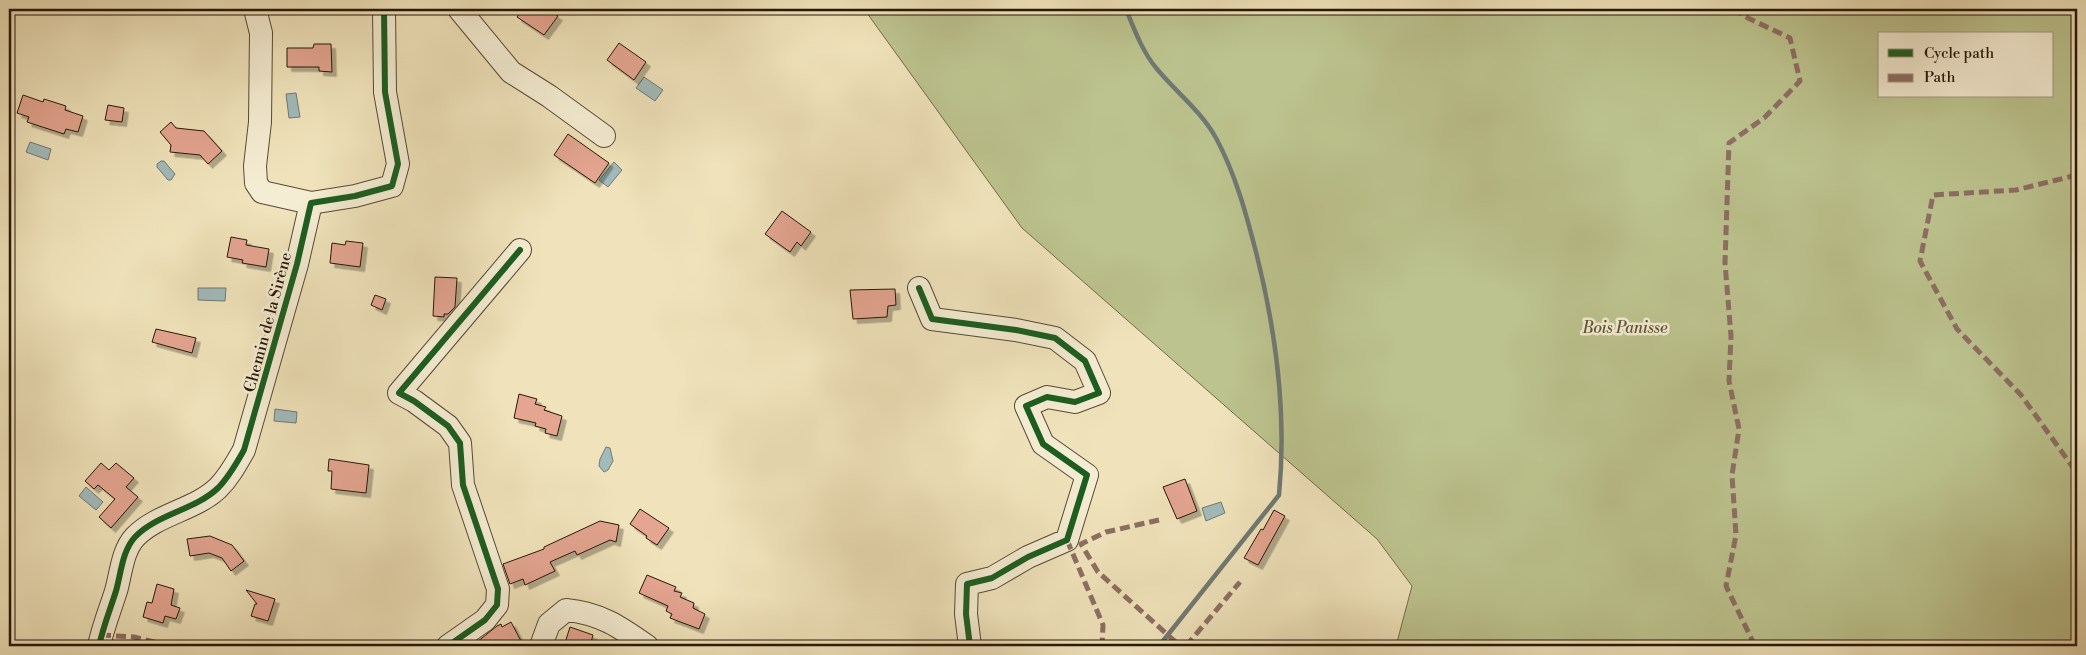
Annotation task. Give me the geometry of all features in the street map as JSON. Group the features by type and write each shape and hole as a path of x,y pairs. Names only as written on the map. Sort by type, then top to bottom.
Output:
{"street":[{"path":"254,9 261,33 260,122 255,166 256,183 262,192 311,203 355,196 392,186 398,164 384,92 384,9"},
{"path":"459,9 511,72 549,96 604,136"},
{"name":"Chemin de la Sirène","path":"98,646 120,572 134,538 158,522 217,489 232,471 244,450 295,274 311,203"},
{"path":"449,646 485,620 496,605 498,589 463,485 460,443 448,426 414,400 399,393 520,250"},
{"path":"919,288 932,319 1016,330 1055,338 1085,362 1099,394 1075,402 1046,397 1026,406 1043,444 1087,475 1067,540 1028,557 992,578 967,584 966,614 970,646"},
{"path":"541,646 549,624 566,610 585,612 615,624 647,646"}],"green space":[{"name":"Bois Panisse","path":"864,9 2077,9 2077,646 1396,646 1412,586 1377,539 1022,228"}],"water":[{"path":"644,77 663,90 655,101 636,88"},
{"path":"296,93 300,117 289,118 286,94"},
{"path":"30,142 51,149 48,160 26,152"},
{"path":"164,161 175,174 171,180 168,180 157,167 157,164"},
{"path":"614,162 622,170 608,187 599,180"},
{"path":"198,288 226,288 225,301 198,300"},
{"path":"275,409 297,412 296,423 274,421"},
{"path":"606,447 610,448 613,461 608,470 604,472 599,466"},
{"path":"86,487 103,502 96,510 79,496"},
{"path":"1221,502 1225,513 1206,521 1202,508"}],"building":[{"path":"523,9 547,9 558,16 544,35 517,17"},
{"path":"619,43 646,62 634,80 607,60"},
{"path":"314,44 331,44 332,72 319,71 319,67 287,67 287,48 313,48"},
{"path":"23,95 43,102 44,99 66,106 65,110 83,116 78,132 66,129 64,134 27,122 29,117 17,113"},
{"path":"108,105 124,108 122,122 105,120"},
{"path":"171,122 176,128 204,131 222,151 208,164 200,155 170,152 171,145 160,132"},
{"path":"568,134 609,163 595,183 554,155"},
{"path":"782,211 811,232 801,246 797,242 790,252 765,234"},
{"path":"231,237 247,240 246,245 269,249 266,267 242,263 243,260 227,257"},
{"path":"346,241 363,243 360,267 330,263 332,243 345,245"},
{"path":"435,277 457,278 455,307 448,314 444,314 444,317 433,316"},
{"path":"895,289 896,305 888,306 887,317 853,319 850,290"},
{"path":"375,295 386,299 382,310 371,305"},
{"path":"156,329 196,338 192,353 152,342"},
{"path":"519,394 537,399 535,404 546,407 544,410 562,416 557,436 545,433 546,429 535,426 536,423 514,418"},
{"path":"329,459 369,465 366,493 331,489 332,471 328,471"},
{"path":"101,463 109,470 116,463 134,478 126,487 138,497 111,528 99,517 115,499 98,485 94,489 85,481"},
{"path":"1185,479 1197,511 1177,519 1163,487"},
{"path":"640,509 669,528 657,545 630,524"},
{"path":"1274,510 1285,516 1258,565 1244,558"},
{"path":"600,521 619,525 616,542 610,540 577,555 575,551 550,562 555,571 525,585 523,579 510,584 503,564 544,549 544,547"},
{"path":"210,536 232,545 244,561 231,571 222,558 209,553 190,556 187,539"},
{"path":"647,575 676,587 674,591 682,593 680,597 694,603 693,608 705,614 699,629 670,618 672,614 666,611 668,606 639,593"},
{"path":"157,584 174,589 171,605 180,608 176,619 165,616 163,623 143,617 147,602 152,603"},
{"path":"246,590 275,599 268,621 251,616 255,604 257,604"},
{"path":"511,622 521,641 511,646 480,646 477,642 497,626 501,624 502,627"},
{"path":"570,627 593,635 590,646 564,646"}],"waterway":[{"path":"1126,9 1147,56 1210,128 1229,165 1244,208 1263,282 1274,342 1281,403 1282,434 1279,495 1159,646"}],"marked path":[{"path":"1733,9 1790,38 1800,81 1764,118 1729,143 1725,263 1731,336 1729,381 1739,429 1732,475 1736,535 1726,586 1755,646"},
{"path":"2077,175 2016,190 1933,195 1920,261 1957,329 2021,395 2077,473"},
{"path":"1159,520 1106,532 1081,544 1098,572 1180,646"},
{"path":"1067,540 1103,625 1102,646"},
{"path":"1186,646 1240,582"},
{"path":"101,635 134,637 171,646"}],"cycle path":[{"path":"99,646 127,549 135,537 154,523 198,502 218,488 229,475 244,450 297,264 311,203 355,196 392,186 398,164 385,92 384,9"},
{"path":"448,646 485,620 497,605 498,589 463,485 460,443 448,426 414,401 399,393 520,250"},
{"path":"919,288 932,319 1016,330 1055,338 1085,361 1099,393 1075,402 1047,397 1026,406 1043,444 1087,475 1067,540 1028,557 992,578 967,584 966,614 970,646"}]}
